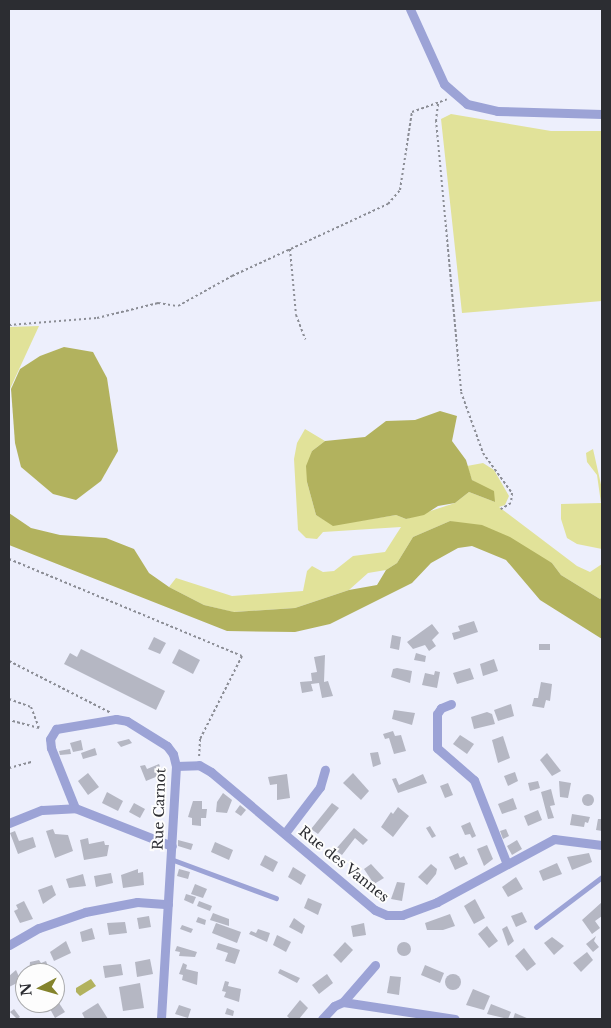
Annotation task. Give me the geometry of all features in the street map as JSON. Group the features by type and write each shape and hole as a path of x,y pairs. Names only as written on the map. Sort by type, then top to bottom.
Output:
{"street":[{"path":"410,9 434,65 453,95 467,104 497,111 602,114"},
{"path":"451,704 441,708 437,714 437,748 474,780 507,864"},
{"name":"Rue Carnot","path":"75,808 55,763 51,748 52,734 60,727 113,720 127,721 166,746 176,766 160,1019"},
{"path":"176,766 199,765"},
{"name":"Rue des Vannes","path":"199,765 285,833 375,910 386,915 402,915 437,902 554,839 602,845"},
{"path":"285,833 320,787 325,770"},
{"path":"9,823 42,810 75,808 172,846"},
{"path":"9,945 39,928 85,912 137,902 168,904"},
{"path":"322,1019 334,1006 343,1002 375,965"},
{"path":"343,1002 455,1019"}],"lane":[{"path":"171,858 276,898"},
{"path":"536,927 602,877"}],"path":[{"path":"9,325 96,318 166,302 178,306 232,276 398,197 412,112 438,104 453,95"},
{"path":"438,104 436,120 461,392 483,453 512,493 511,503 501,509"},
{"path":"290,249 296,315 305,339"},
{"path":"9,560 242,656 200,739 199,765"},
{"path":"9,661 110,710 113,720"},
{"path":"9,699 31,707 39,728 9,720"},
{"path":"9,768 31,762"}],"green space":[{"path":"451,114 551,131 602,131 602,301 462,313 441,119"},
{"path":"39,326 9,391 9,327"},
{"path":"305,429 325,441 312,451 307,482 316,515 333,525 396,515 406,519 455,503 469,492 495,502 480,485 472,480 467,466 483,463 494,470 509,496 505,505 499,507 577,566 590,572 602,564 602,597 600,599 561,575 552,563 450,521 413,537 397,563 386,570 368,573 349,590 295,608 233,612 204,605 169,587 176,578 232,596 303,591 307,571 312,566 323,572 334,571 353,556 385,552 401,527 323,532 317,539 306,538 298,530 294,459 297,443"},
{"path":"593,449 602,489 602,549 577,544 567,538 561,519 561,504 601,503 597,475 587,462 586,453"}],"shaded area":[{"path":"64,347 93,352 107,378 118,451 101,481 76,500 53,494 21,467 15,443 11,389 20,369 40,356"},
{"path":"440,411 457,416 452,441 466,460 472,480 494,491 495,502 469,492 455,503 438,506 424,515 406,519 396,515 333,526 316,515 307,482 306,466 312,451 325,441 365,437 386,421 415,420"},
{"path":"9,513 31,528 60,535 106,538 134,549 149,573 169,587 204,605 234,612 295,608 349,590 377,585 386,570 397,563 413,537 450,521 482,525 510,537 552,563 561,575 600,599 602,597 602,639 540,600 506,560 472,546 458,548 431,563 412,583 330,624 295,632 227,631 9,545"},
{"path":"91,979 96,986 80,996 76,992 76,988"}],"building":[{"path":"474,621 478,632 454,640 452,633 460,631 458,626"},
{"path":"432,624 439,633 432,640 436,646 429,651 425,645 413,649 407,642"},
{"path":"392,635 401,637 399,650 390,648"},
{"path":"154,637 166,643 160,654 148,649"},
{"path":"539,644 550,644 550,650 539,650"},
{"path":"81,649 165,691 156,710 64,664 70,653 77,657"},
{"path":"179,649 200,660 193,674 172,663"},
{"path":"416,653 426,656 425,662 414,660"},
{"path":"325,655 324,682 328,681 333,696 322,698 319,683 311,684 313,691 302,693 300,682 312,681 311,673 317,672 314,657"},
{"path":"494,659 498,671 483,676 480,664"},
{"path":"470,668 474,679 457,684 453,673"},
{"path":"393,669 412,671 410,683 391,677"},
{"path":"435,671 440,672 437,688 422,685 425,673 434,675"},
{"path":"541,682 552,684 550,701 546,700 544,708 532,706 534,698 538,698"},
{"path":"511,704 514,716 498,721 494,710"},
{"path":"394,710 415,713 412,725 392,719"},
{"path":"487,712 492,714 495,724 474,729 471,717"},
{"path":"393,731 395,736 401,735 406,751 394,754 389,738 385,739 383,734"},
{"path":"460,735 474,744 467,754 453,744"},
{"path":"503,736 510,758 498,763 492,740"},
{"path":"129,739 132,743 121,747 117,742"},
{"path":"81,740 83,750 73,752 70,743"},
{"path":"95,748 97,755 83,759 81,753"},
{"path":"70,749 71,754 60,755 59,751"},
{"path":"378,752 381,764 373,767 370,753"},
{"path":"547,753 561,771 552,776 540,760"},
{"path":"159,764 163,774 146,781 140,766 145,765 147,769"},
{"path":"515,772 518,781 508,786 504,776"},
{"path":"88,773 99,787 88,795 78,781"},
{"path":"353,773 369,791 361,800 343,783"},
{"path":"287,774 290,798 277,800 277,784 270,785 268,777"},
{"path":"423,774 427,783 398,793 392,779 396,778 399,785"},
{"path":"538,781 540,788 530,791 528,783"},
{"path":"559,781 571,783 568,798 560,797"},
{"path":"448,783 453,795 445,798 440,786"},
{"path":"551,789 555,805 550,806 554,818 548,819 541,792"},
{"path":"107,792 123,801 118,811 102,803"},
{"path":"223,793 232,800 227,813 216,812 217,802"},
{"path":"588,794 594,800 588,806 582,800"},
{"path":"513,798 517,809 502,814 498,804"},
{"path":"193,801 202,801 202,809 207,809 206,818 201,818 201,826 192,825 192,818 188,817"},
{"path":"134,803 145,809 140,818 129,812"},
{"path":"332,803 339,808 318,834 311,829"},
{"path":"240,805 246,810 241,816 235,812"},
{"path":"398,807 409,816 393,837 381,827 391,812 393,814"},
{"path":"538,810 542,820 528,826 524,816"},
{"path":"572,814 590,817 588,823 585,822 584,827 570,825"},
{"path":"598,819 602,819 602,831 596,830"},
{"path":"470,822 476,836 472,838 470,834 465,835 461,826"},
{"path":"430,826 436,836 432,838 426,828"},
{"path":"354,828 368,840 363,845 355,838 342,855 335,850"},
{"path":"53,829 55,834 68,835 73,851 55,858 46,831"},
{"path":"506,829 509,836 503,839 500,831"},
{"path":"15,831 19,841 33,837 36,847 18,854 10,833"},
{"path":"88,838 89,844 104,841 105,845 109,845 107,856 84,860 80,840"},
{"path":"178,840 193,844 191,850 178,846"},
{"path":"517,840 522,849 512,855 507,846"},
{"path":"215,842 233,850 229,860 211,852"},
{"path":"487,845 493,859 484,866 477,849"},
{"path":"458,853 460,858 464,856 468,864 455,870 449,857"},
{"path":"589,853 592,862 572,870 567,857"},
{"path":"265,855 278,862 273,872 260,865"},
{"path":"557,863 562,874 543,881 539,871"},
{"path":"371,864 384,878 374,884 364,869"},
{"path":"431,864 437,869 436,874 427,885 418,877"},
{"path":"293,867 306,875 301,885 288,877"},
{"path":"138,869 138,873 143,872 144,885 123,888 121,875"},
{"path":"179,869 190,872 188,879 177,876"},
{"path":"111,873 113,883 96,887 94,876"},
{"path":"83,874 86,886 69,888 66,879"},
{"path":"516,877 523,889 508,897 502,887"},
{"path":"397,882 405,883 402,901 391,899"},
{"path":"195,884 207,889 203,898 191,894"},
{"path":"52,885 56,895 43,904 38,890"},
{"path":"186,894 196,897 193,904 184,900"},
{"path":"308,898 322,904 318,915 304,908"},
{"path":"475,899 485,918 474,924 464,906"},
{"path":"24,901 33,919 20,923 14,911 18,909 16,905"},
{"path":"199,901 212,906 210,911 197,906"},
{"path":"602,902 602,916 595,921 600,928 592,934 582,920"},
{"path":"522,912 527,922 516,927 511,916"},
{"path":"213,913 229,919 229,926 210,920"},
{"path":"450,914 455,926 443,930 427,930 425,923"},
{"path":"149,916 151,927 139,929 137,918"},
{"path":"198,917 206,920 205,925 196,922"},
{"path":"294,918 305,926 302,934 289,927"},
{"path":"125,922 127,933 109,935 107,923"},
{"path":"216,923 241,932 237,943 212,933"},
{"path":"364,923 366,935 353,937 351,926"},
{"path":"182,925 193,929 191,933 180,929"},
{"path":"487,926 498,941 489,948 478,934"},
{"path":"507,926 514,941 508,946 502,929"},
{"path":"92,928 95,939 82,942 80,932"},
{"path":"258,929 270,933 267,942 249,934 251,931 256,933"},
{"path":"277,935 291,942 286,952 273,945"},
{"path":"596,936 594,941 599,947 593,952 586,944"},
{"path":"552,937 564,946 554,955 544,943"},
{"path":"66,941 71,953 54,961 50,952"},
{"path":"345,942 353,950 341,963 333,955"},
{"path":"401,942 407,942 411,949 407,956 401,956 397,952 397,946"},
{"path":"218,943 240,950 235,964 225,961 228,953 216,949"},
{"path":"177,946 197,952 195,957 179,956 180,952 175,951"},
{"path":"524,948 536,964 527,971 515,956"},
{"path":"587,952 593,960 581,972 573,963"},
{"path":"150,959 153,974 137,977 135,962"},
{"path":"39,960 41,963 30,963"},
{"path":"183,963 187,965 186,969 198,972 197,985 182,980 183,975 179,974"},
{"path":"121,964 123,975 105,978 103,966"},
{"path":"425,965 444,973 440,983 421,975"},
{"path":"280,969 300,978 297,983 278,973"},
{"path":"15,971 15,984 9,987 9,976"},
{"path":"327,974 333,983 319,994 312,985"},
{"path":"453,974 459,976 461,982 459,988 453,990 447,988 445,982 447,976"},
{"path":"390,976 401,977 399,995 387,993"},
{"path":"225,981 229,982 228,986 241,989 239,1002 224,997 226,992 222,991"},
{"path":"140,983 144,1008 123,1011 119,987"},
{"path":"473,989 490,996 484,1010 466,1005"},
{"path":"300,1000 308,1008 299,1019 290,1019 287,1016"},
{"path":"98,1003 108,1019 85,1019 82,1013"},
{"path":"491,1004 511,1012 508,1019 487,1014"},
{"path":"179,1005 191,1009 188,1018 175,1014"},
{"path":"227,1008 234,1011 233,1016 225,1014"},
{"path":"14,1009 15,1013 20,1017 17,1019 10,1012"},
{"path":"52,1013 63,1013 55,1018"},
{"path":"515,1013 529,1019 513,1019"}]}
